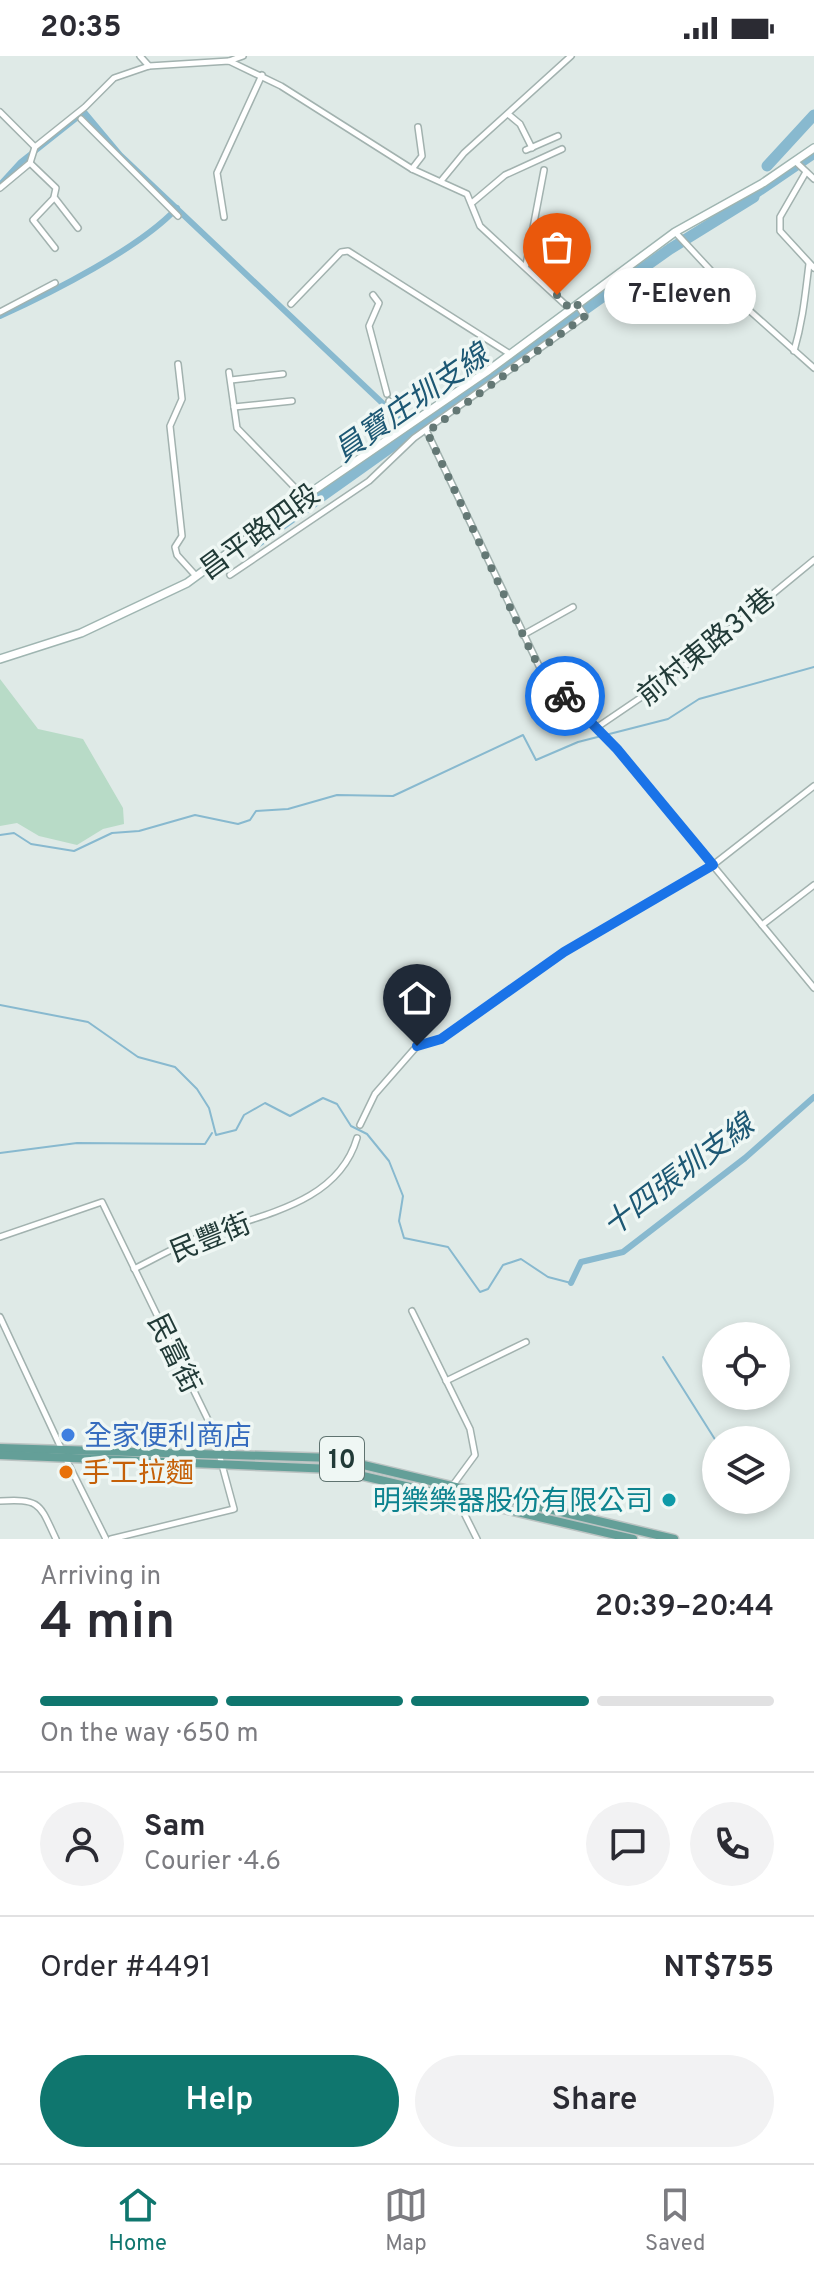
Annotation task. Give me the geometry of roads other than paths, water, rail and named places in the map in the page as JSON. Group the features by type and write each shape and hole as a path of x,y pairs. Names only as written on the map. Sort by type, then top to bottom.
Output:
{"main road":[{"name":"10","path":"0,1448 333,1469 633,1539"},
{"name":"10","path":"0,1455 220,1454 345,1460 674,1539"}],"street":[{"path":"140,56 149,66"},
{"path":"0,188 31,161 34,149 85,107 110,80 149,66 229,61 243,56"},
{"path":"441,181 464,153 571,56"},
{"path":"229,61 262,75 412,169 467,194 473,202 476,221 585,316 427,432 414,438 369,481 230,575"},
{"path":"224,217 217,173 262,75"},
{"path":"0,112 34,149"},
{"path":"508,114 520,124 529,149 558,136"},
{"path":"81,119 178,216"},
{"path":"412,169 422,156 418,127"},
{"name":"昌平路四段","path":"0,659 96,627 196,576 510,354 675,232 801,167 814,148"},
{"path":"473,202 505,175 562,149"},
{"path":"31,161 56,188 54,197 33,220 55,248"},
{"path":"794,351 806,313 803,305 812,265 780,231 780,217 801,167 814,179"},
{"path":"526,266 544,170"},
{"path":"54,197 78,228"},
{"path":"675,232 741,303 814,368"},
{"path":"291,304 341,252 348,251 510,354"},
{"path":"0,312 55,283"},
{"path":"373,295 379,303 369,326 388,397 413,421"},
{"path":"178,364 182,399 170,426 182,536 175,547 177,555 196,576"},
{"path":"229,372 237,428 304,497"},
{"path":"231,380 283,374"},
{"path":"234,407 292,401"},
{"path":"427,432 540,668 617,749 814,988"},
{"name":"前村東路31巷","path":"596,728 677,673 814,560"},
{"path":"523,635 573,607"},
{"path":"360,1125 375,1094 417,1046 441,1039 564,952 713,865 814,786"},
{"path":"762,925 814,885"},
{"name":"民豐街","path":"134,1269 203,1235 308,1198 351,1160 357,1138"},
{"name":"民富街","path":"0,1237 102,1202 212,1428 234,1509 109,1539"},
{"path":"412,1311 470,1429 475,1455 453,1485"},
{"path":"0,1317 64,1454 109,1539"},
{"path":"446,1381 526,1342"},
{"path":"456,1496 477,1539"},
{"path":"0,1501 31,1499 40,1505 56,1539"}],"waterway":[{"path":"0,185 21,162 84,112 120,155 413,432"},
{"name":"員寶庄圳支線","path":"767,166 814,115"},
{"path":"754,197 814,156"},
{"name":"員寶庄圳支線","path":"256,543 670,249 754,197"},
{"path":"0,316 118,254 177,208"},
{"path":"0,835 14,833 31,844 74,851 112,833 139,831 195,815 238,824 250,820 256,811 288,809 337,795 393,796 523,735 536,760 578,742 668,719 699,699 814,667"},
{"path":"0,1005 88,1022 138,1057 175,1067 197,1089 209,1108 216,1135 236,1130 244,1115 265,1103 290,1116 323,1098 337,1104 351,1126 367,1134 389,1161 403,1196 399,1221 404,1238 448,1247 480,1292 488,1289 503,1265 521,1259 548,1277 571,1283"},
{"name":"十四張圳支線","path":"571,1283 581,1262 623,1252 745,1158 814,1097"},
{"path":"0,1153 77,1143 205,1144 212,1133"},
{"path":"663,1357 707,1426"}],"place":[{"name":"7-Eleven","path":"557,295"},
{"name":"全家便利商店","path":"68,1435"},
{"name":"手工拉麵","path":"66,1472"},
{"name":"明樂樂器股份有限公司","path":"669,1500"}]}
